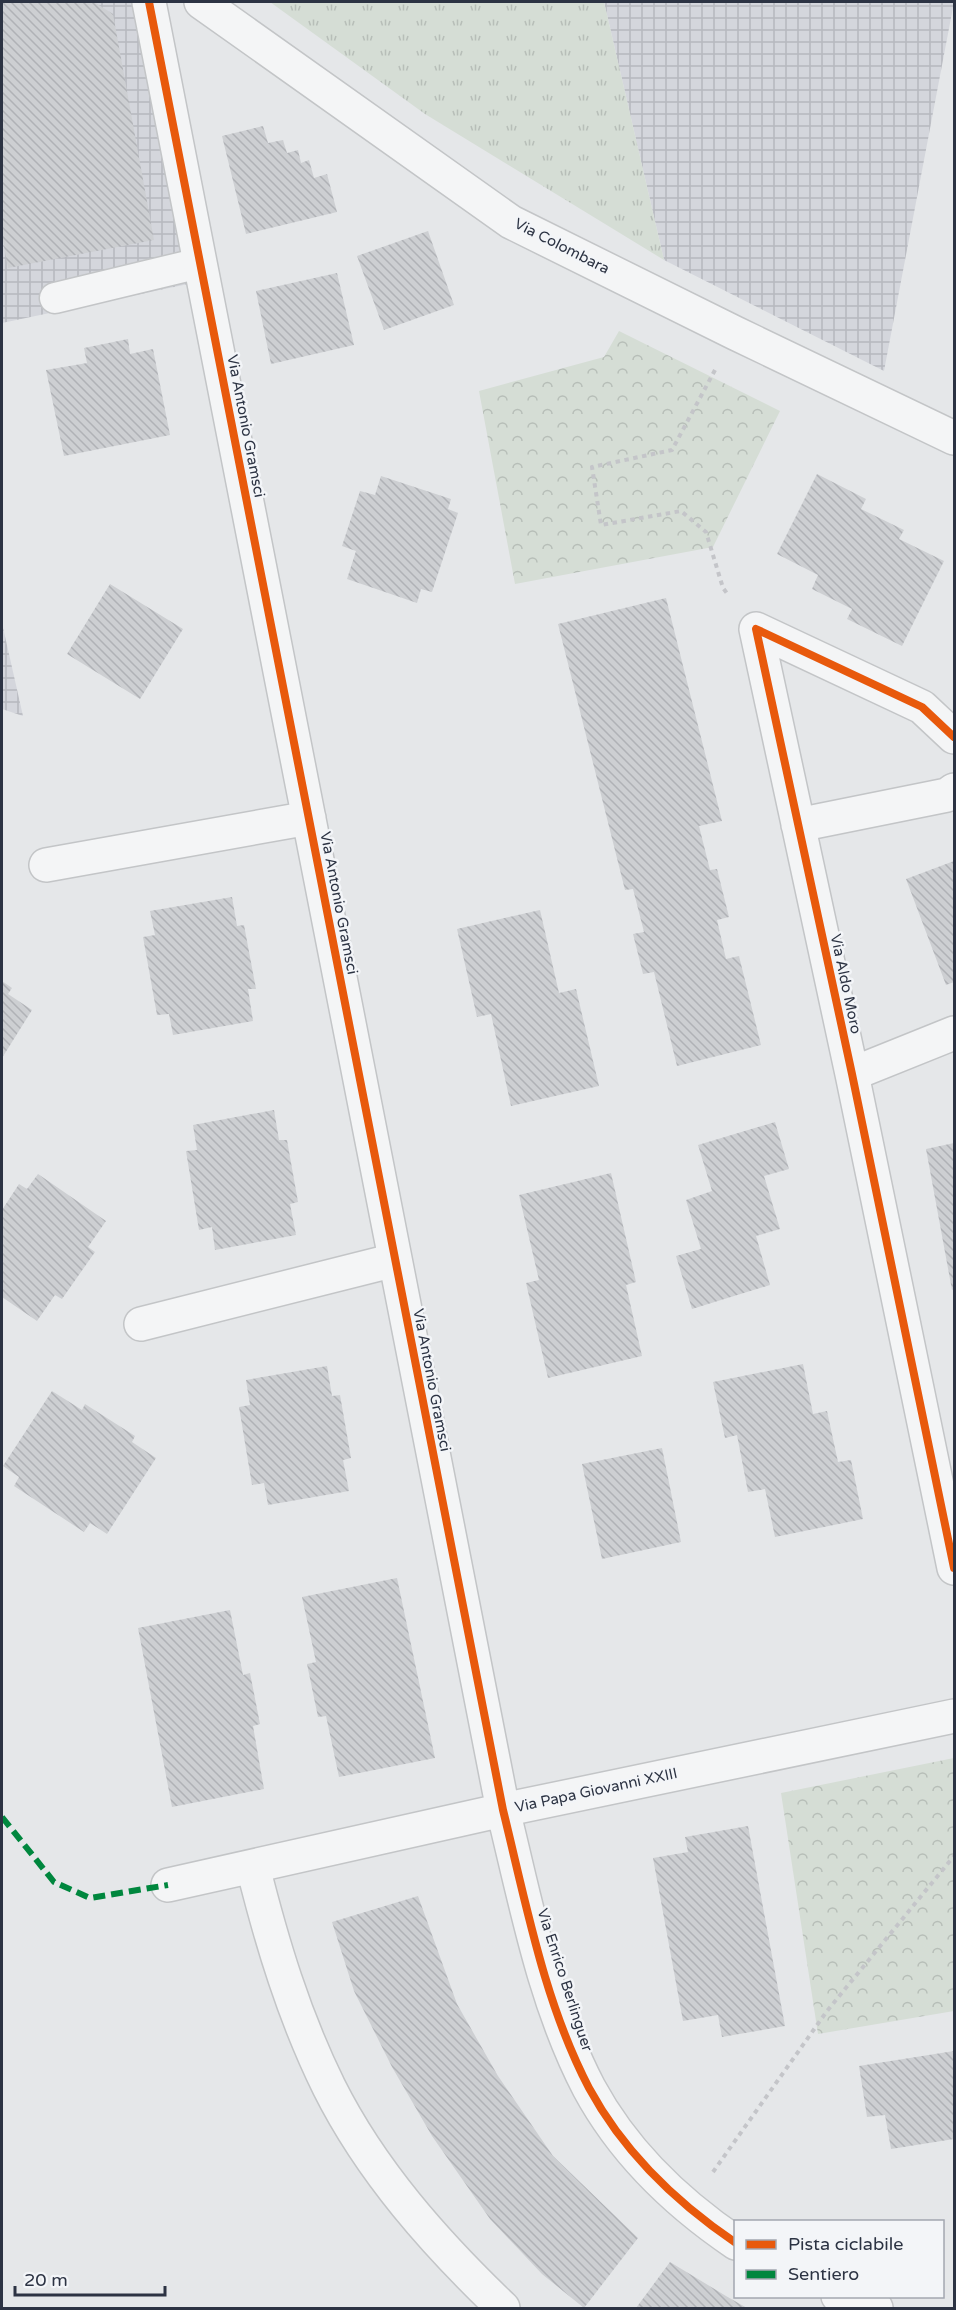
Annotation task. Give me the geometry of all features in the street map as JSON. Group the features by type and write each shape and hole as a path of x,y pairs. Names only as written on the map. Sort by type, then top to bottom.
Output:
{"street":[{"name":"Via Antonio Gramsci","path":"149,2 503,1810"},
{"name":"Via Colombara","path":"201,2 511,222 954,438"},
{"path":"756,629 922,707 954,737"},
{"name":"Via Aldo Moro","path":"756,629 852,1074 954,1568"},
{"path":"798,825 947,795 954,790"},
{"name":"Via Antonio Gramsci","path":"46,865 309,818"},
{"path":"852,1074 954,1033"},
{"path":"141,1324 395,1260"},
{"name":"Via Papa Giovanni XXIII","path":"168,1885 503,1810 954,1716"},
{"name":"Via Enrico Berlinguer","path":"503,1810 544,1970 576,2060 590,2089 623,2141 670,2192 734,2241"},
{"path":"253,1867 283,1976 311,2050 343,2112 415,2216 502,2308"},
{"path":"844,2298 876,2308"}],"lane":[{"path":"55,298 200,264"}],"path":[{"path":"735,333 672,450 592,467 601,525 681,511 706,532 723,588 756,629"},
{"path":"688,2207 827,2011 954,1856"}],"shaded area":[{"path":"2,2 135,2 193,283 2,323"},
{"path":"604,2 954,2 884,371 664,260"},
{"path":"2,623 23,716 2,709"}],"green space":[{"path":"270,2 604,2 664,260 425,114"},
{"path":"619,331 780,411 713,547 515,584 479,391 604,357"},
{"path":"954,1758 954,2011 818,2034 781,1793"}],"building":[{"path":"2,2 94,2 113,14 154,240 8,268 2,236"},
{"path":"263,126 268,143 283,140 287,153 298,150 301,163 309,160 314,178 327,174 337,212 246,234 222,136"},
{"path":"428,231 454,305 384,330 357,256"},
{"path":"337,273 354,345 271,364 256,291"},
{"path":"128,339 130,354 153,349 170,435 64,456 46,370 87,363 84,348"},
{"path":"817,474 866,499 861,509 904,530 899,539 944,561 902,646 847,619 852,609 812,589 818,575 777,554"},
{"path":"381,476 451,499 448,509 458,513 432,592 421,589 417,603 347,579 356,551 342,546 360,491 375,495"},
{"path":"110,584 183,629 140,699 67,654"},
{"path":"666,598 722,821 699,826 710,870 717,869 729,917 717,920 726,959 739,956 761,1045 677,1066 654,972 643,974 633,934 644,932 633,889 625,890 558,624"},
{"path":"954,861 954,982 946,985 906,879"},
{"path":"232,897 237,926 244,925 256,989 248,989 253,1021 173,1035 169,1014 157,1015 143,937 155,935 150,911"},
{"path":"540,910 559,993 576,989 599,1086 511,1106 491,1014 477,1017 457,929"},
{"path":"2,981 12,988 8,994 32,1010 2,1058"},
{"path":"274,1110 279,1140 287,1140 298,1202 290,1204 296,1235 215,1250 212,1227 199,1230 186,1151 197,1150 193,1125"},
{"path":"775,1122 789,1169 764,1176 780,1229 756,1236 770,1285 692,1309 676,1256 701,1249 686,1200 712,1191 698,1145"},
{"path":"954,1143 954,1289 952,1290 926,1149"},
{"path":"611,1173 636,1282 626,1285 642,1356 548,1378 526,1283 539,1280 519,1195"},
{"path":"38,1174 106,1221 88,1247 95,1252 62,1299 55,1295 37,1321 2,1297 2,1210 19,1184 27,1189"},
{"path":"803,1364 813,1414 827,1411 838,1462 851,1460 863,1519 775,1537 765,1489 748,1492 737,1435 725,1438 713,1382"},
{"path":"327,1366 332,1396 340,1395 351,1458 343,1460 349,1491 268,1505 264,1483 252,1485 239,1407 250,1405 246,1380"},
{"path":"52,1391 82,1410 85,1404 135,1436 132,1442 156,1458 107,1534 90,1523 84,1532 14,1486 19,1477 3,1466"},
{"path":"662,1448 681,1542 602,1559 582,1464"},
{"path":"397,1578 435,1758 339,1777 326,1716 318,1717 307,1664 316,1662 302,1597"},
{"path":"230,1610 243,1675 250,1673 260,1724 253,1726 264,1789 172,1807 138,1628"},
{"path":"748,1826 785,2026 722,2037 718,2015 683,2021 653,1858 688,1852 685,1837"},
{"path":"418,1896 457,2004 498,2076 553,2156 638,2238 584,2308 542,2274 490,2219 432,2136 392,2067 354,1991 332,1922"},
{"path":"954,2051 954,2139 891,2149 885,2115 867,2117 859,2066"},
{"path":"670,2262 726,2296 747,2308 636,2308"}],"marked path":[{"path":"2,1817 54,1882 90,1898 168,1885"}],"cycle path":[{"path":"149,2 503,1810 528,1916 548,1987 573,2055 603,2111 618,2133 653,2174 693,2211 734,2242"},
{"path":"954,737 922,707 756,629 852,1074 954,1568"}]}
